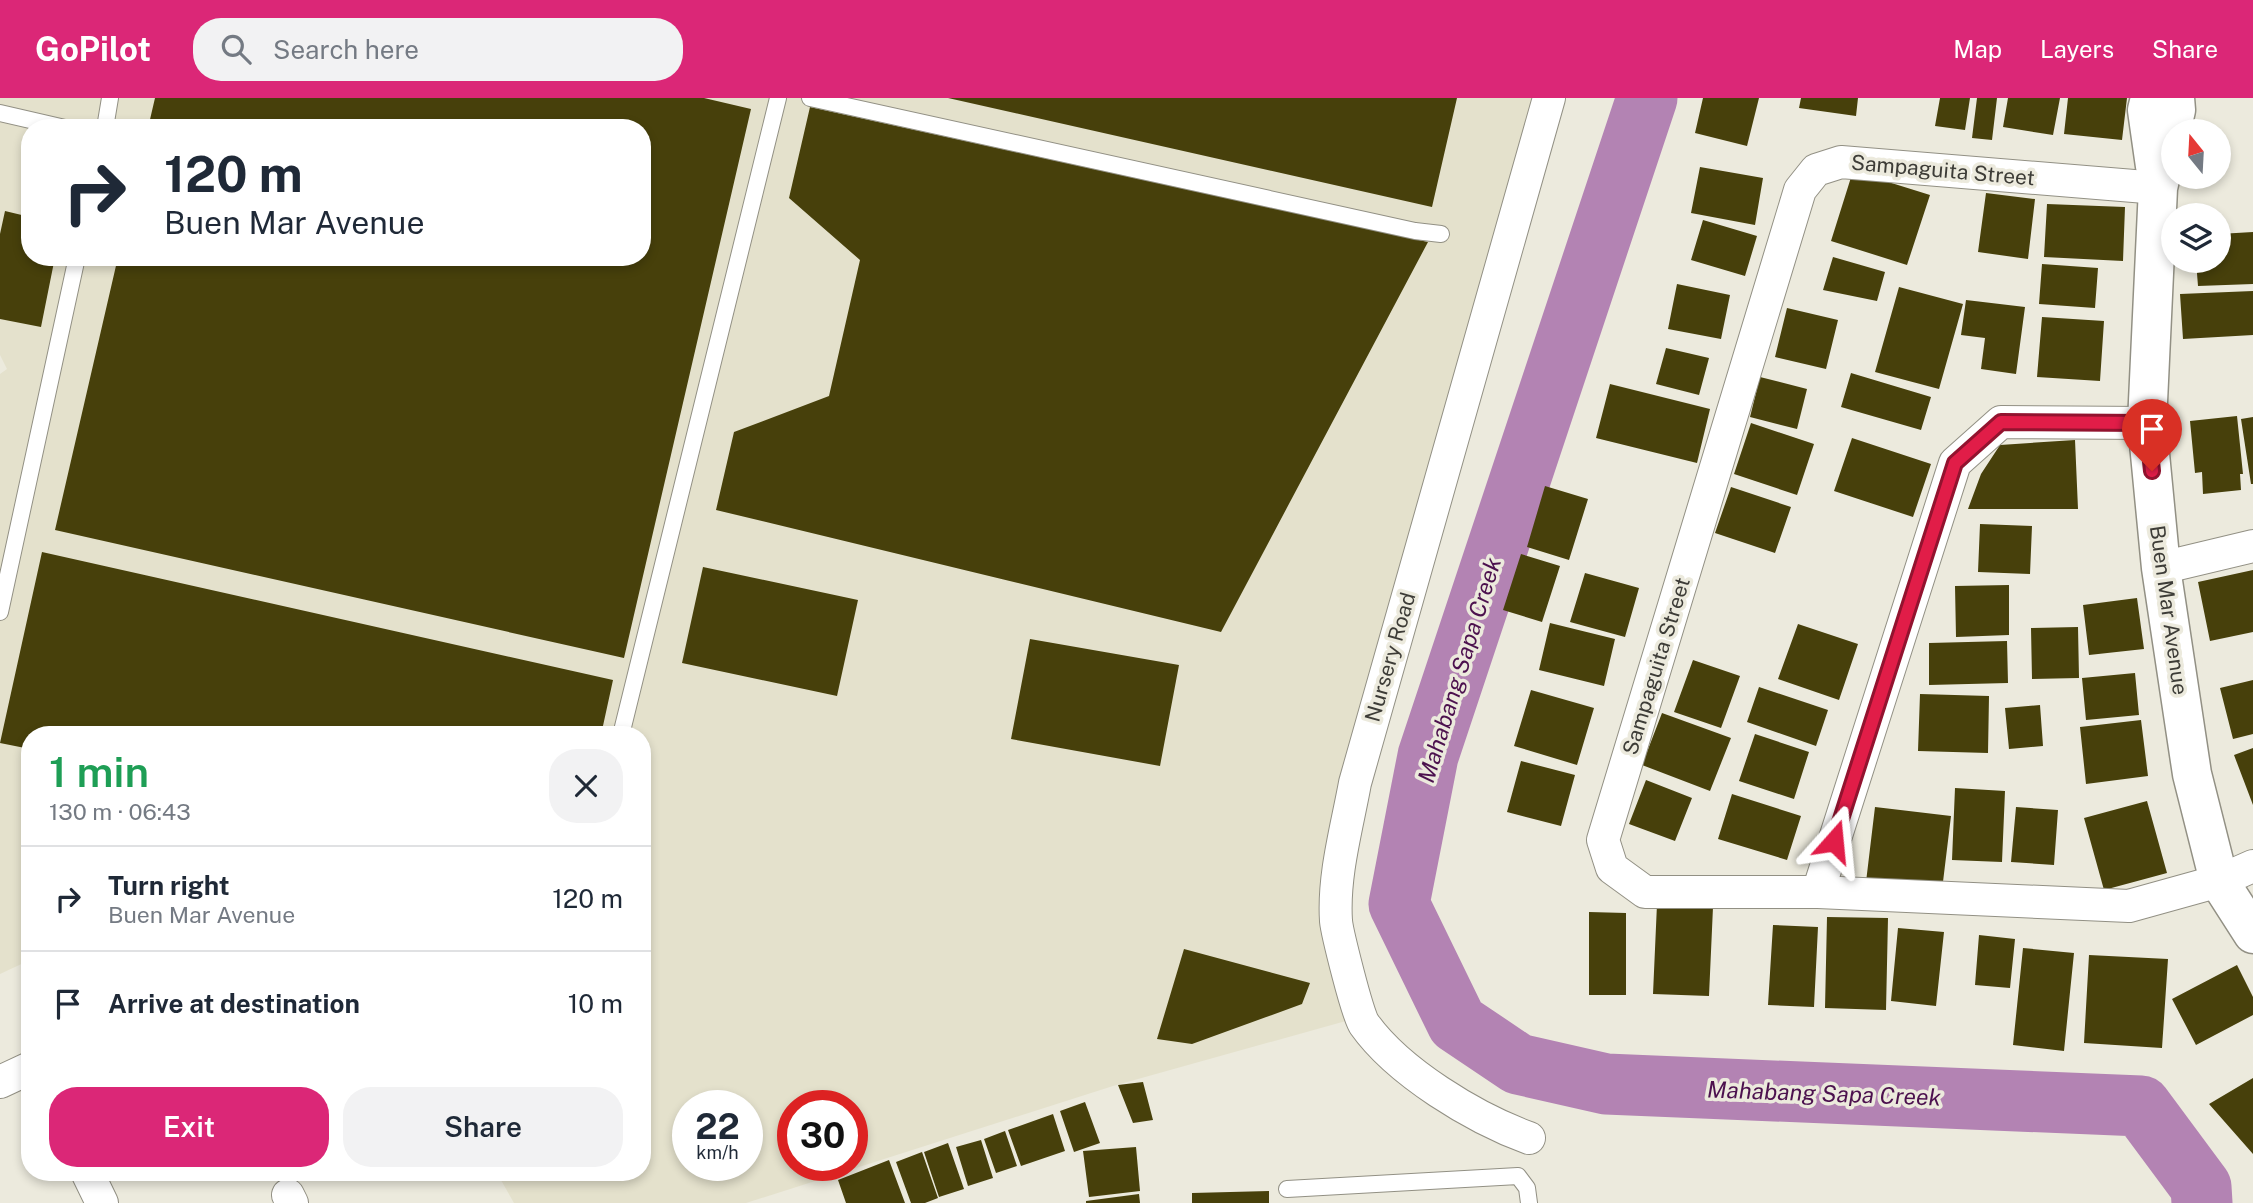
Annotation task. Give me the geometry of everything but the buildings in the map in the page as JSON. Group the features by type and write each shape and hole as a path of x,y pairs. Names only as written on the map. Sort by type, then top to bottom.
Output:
{"street":[{"name":"Nursery Road","path":"1529,1138 1475,1115 1404,1067 1362,1022 1336,921 1339,868 1355,783 1549,98"},
{"name":"Buen Mar Avenue","path":"2150,98 2147,110 2158,188"},
{"name":"Buen Mar Avenue","path":"2175,98 2176,110 2158,188 2147,423 2161,568 2192,774 2236,873 2253,934"},
{"name":"Sampaguita Street","path":"2158,188 1841,162 1816,170 1800,190 1603,840 1612,868 1645,892 1818,892 2129,906 2236,873"},
{"path":"1818,892 1955,463 2001,422 2147,423"},
{"path":"2161,568 2253,546"},
{"path":"0,1082 21,1072"},
{"path":"91,1181 102,1203"}],"lane":[{"path":"106,119 110,98"},
{"path":"623,726 778,98"},
{"path":"810,98 1415,231 1441,234"},
{"path":"0,113 26,119"},
{"path":"0,612 75,266"},
{"path":"1287,1189 1518,1176 1527,1188 1529,1203"}],"shaded area":[{"path":"0,98 1544,98 1339,813 1353,1019 1113,1086 868,1164 868,1090 777,1090 777,1181 815,1181 746,1203 514,1203 502,1181 651,1181 651,726 21,726 21,964 0,974 0,374 7,369 0,355"}],"waterway":[{"name":"Mahabang Sapa Creek","path":"1647,98 1428,756 1399,904 1457,1023 1518,1064 1606,1084 2141,1106 2201,1187 2202,1203"}],"route":[{"path":"1834,841 1955,463 2001,422 2147,423 2152,471"}]}
